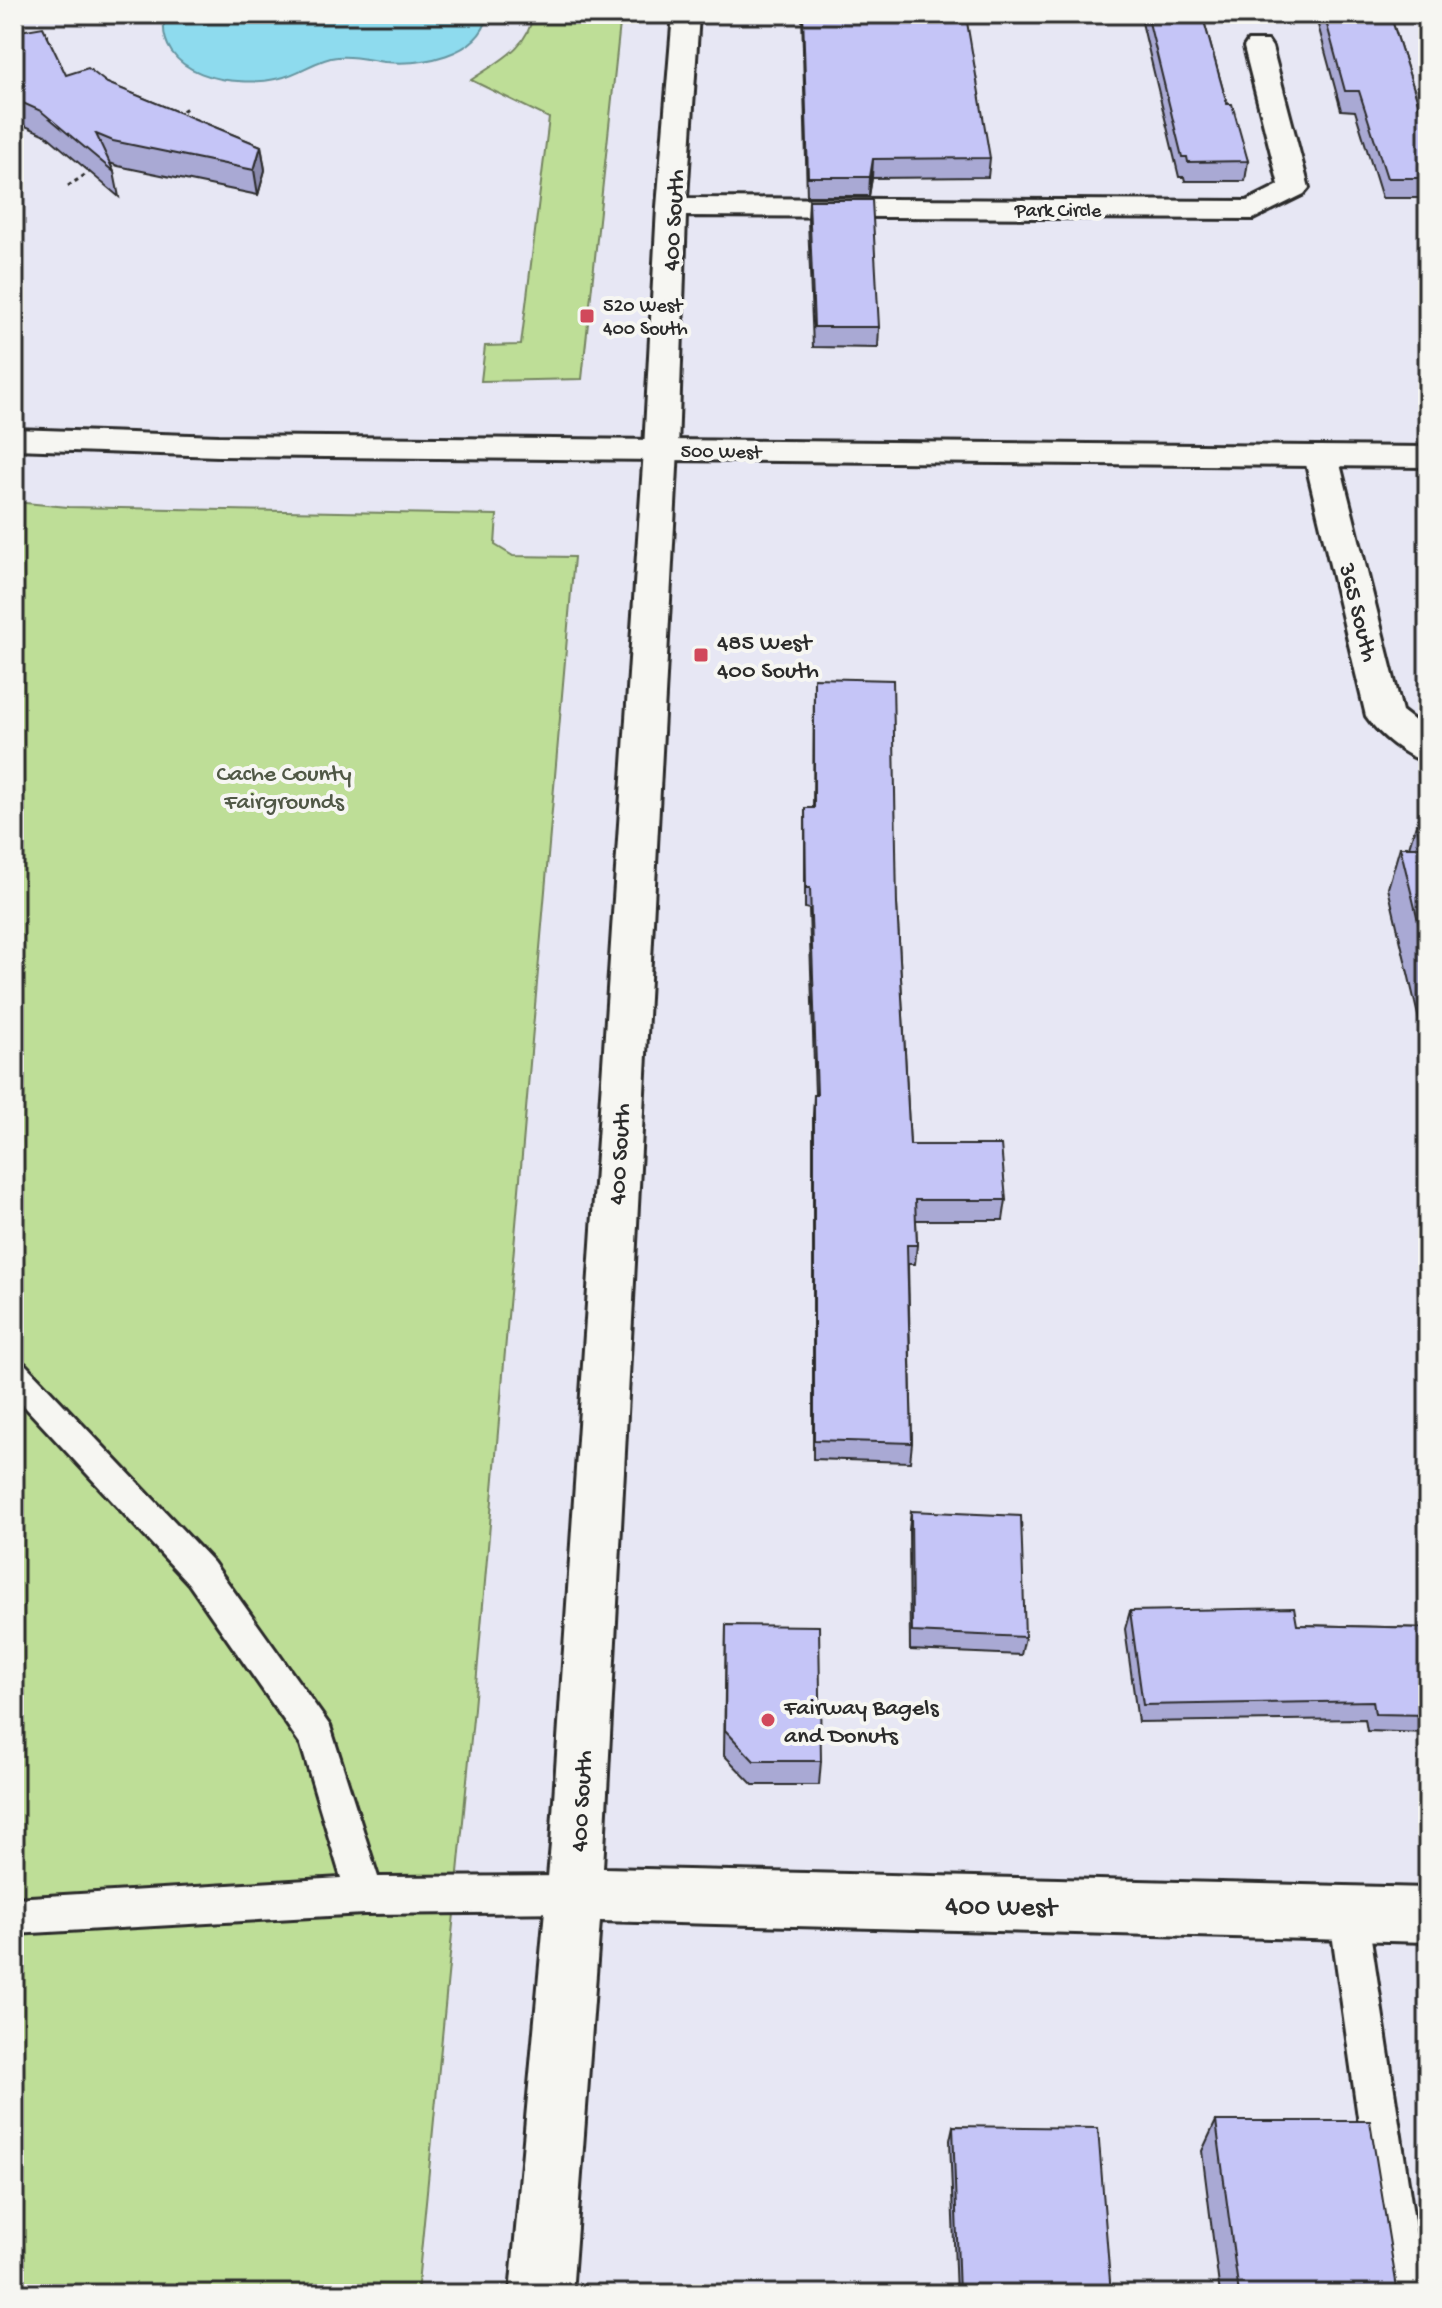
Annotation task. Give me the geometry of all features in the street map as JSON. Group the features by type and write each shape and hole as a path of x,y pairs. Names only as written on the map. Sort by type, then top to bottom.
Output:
{"street":[{"name":"400 South","path":"541,2294 575,1894 661,449 672,207 686,14"},
{"name":"Park Circle","path":"672,207 1253,210 1294,188 1258,47"},
{"name":"500 West","path":"14,439 219,446 1428,457"},
{"name":"365 South","path":"1321,456 1385,716 1428,750"},
{"name":"400 West","path":"575,1894 1428,1915"}],"lane":[{"path":"14,1373 201,1573 317,1738 364,1893"},
{"path":"14,1916 364,1893 471,1891 575,1894"},
{"path":"1348,1912 1404,2294"}],"path":[{"path":"175,115 187,108"},
{"path":"68,186 103,162"}],"green space":[{"path":"533,14 621,14 582,379 481,381 485,346 521,345 549,118 471,80 518,45 530,26"},
{"name":"Cache County Fairgrounds","path":"14,502 68,507 497,515 495,545 513,556 574,557 474,1708 417,2294 14,2294"}],"water":[{"path":"165,14 488,16 473,41 446,56 399,63 337,57 280,78 241,81 221,79 184,64 172,52 165,35"}],"building":[{"path":"803,14 863,14 863,22 967,22 990,158 873,159 870,177 808,177"},
{"path":"1147,14 1202,14 1227,104 1232,104 1248,161 1188,162 1187,157 1182,157"},
{"path":"1324,14 1390,14 1425,124 1428,124 1428,178 1387,178 1359,91 1345,91"},
{"path":"43,27 66,75 88,68 107,83 261,146 254,170 113,141 96,134 114,172 41,111 14,99 14,91 17,91 14,88 14,32"},
{"path":"809,200 872,200 879,327 814,327"},
{"path":"814,678 893,680 897,904 910,1145 1001,1145 1006,1200 915,1200 917,1245 907,1245 912,1443 814,1440 814,1095 817,1095 805,808 814,808"},
{"path":"1416,824 1428,824 1428,961 1400,847 1423,847"},
{"path":"911,1511 1021,1516 1025,1637 912,1632"},
{"path":"1294,1608 1297,1625 1428,1628 1428,1715 1375,1714 1373,1701 1143,1705 1130,1611"},
{"path":"726,1625 819,1626 821,1761 754,1761 725,1730"},
{"path":"1216,2121 1370,2121 1398,2294 1239,2294"},
{"path":"953,2126 1098,2128 1111,2294 959,2294"}],"place":[{"name":"520 West 400 South","path":"587,316"},
{"name":"485 West 400 South","path":"701,655"},
{"name":"Fairway Bagels and Donuts","path":"768,1720"}]}
